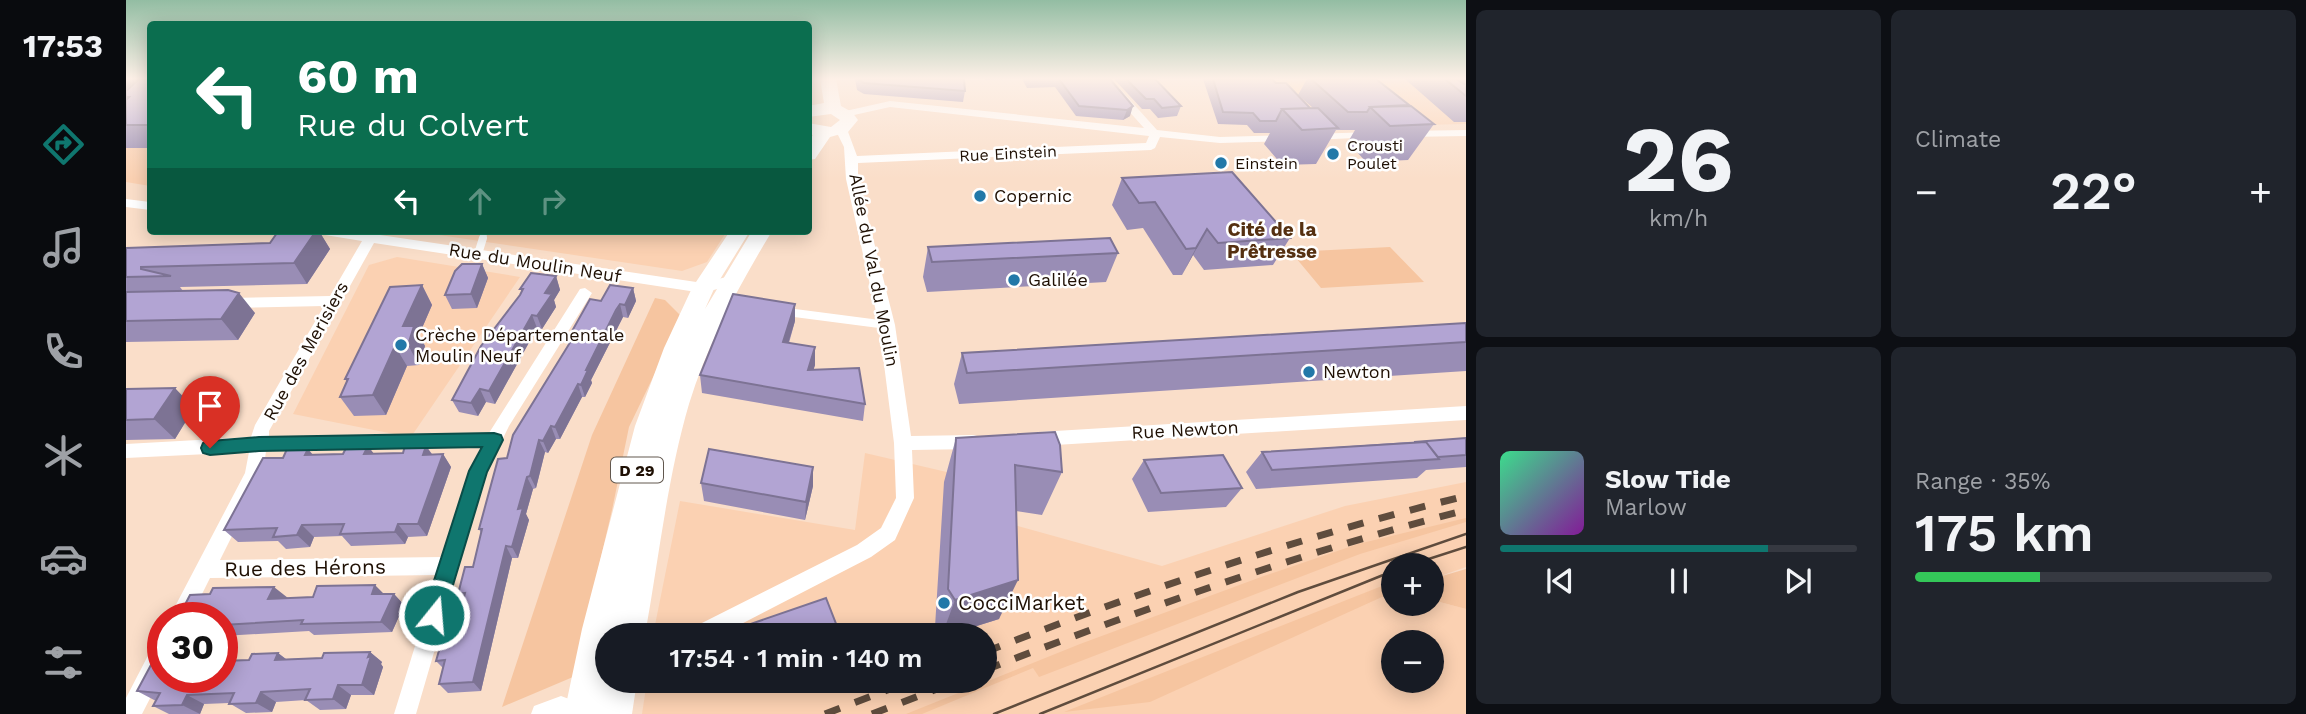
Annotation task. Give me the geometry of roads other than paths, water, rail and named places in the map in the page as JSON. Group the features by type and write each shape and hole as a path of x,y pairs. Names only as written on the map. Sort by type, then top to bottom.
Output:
{"main road":[{"path":"812,146 822,123"},
{"name":"D 29","path":"561,712 593,659 648,426 676,348 704,288 737,235"},
{"path":"631,623 669,428 697,352 730,281 759,235"},
{"path":"614,714 618,693"}],"street":[{"path":"822,123 860,112"},
{"path":"963,112 1240,141 1384,135"},
{"path":"1135,112 1155,134"},
{"name":"Allée du Val du Moulin","path":"723,623 864,551 888,534 905,498 904,443 887,325 852,179 853,160 847,138 822,123"},
{"path":"1320,127 1329,136"},
{"path":"1398,135 1466,133"},
{"name":"Rue Einstein","path":"853,160 1151,146 1155,134"},
{"path":"126,203 147,206"},
{"name":"Rue du Moulin Neuf","path":"351,235 704,288"},
{"name":"Rue des Merisiers","path":"187,602 254,474 261,430 370,238"},
{"path":"704,288 730,281"},
{"path":"405,714 478,471 494,440 585,293"},
{"path":"205,304 333,301"},
{"name":"Rue Newton","path":"1017,440 1466,412"},
{"path":"126,452 259,444 494,440"},
{"path":"904,443 989,442"},
{"name":"Rue des Hérons","path":"204,569 448,566"},
{"path":"130,714 147,681"}],"lane":[{"path":"478,254 484,235"},
{"path":"774,311 887,325"}],"tram line":[{"path":"994,714 1298,592 1466,534"},
{"path":"1444,554 1466,547"},
{"path":"1040,714 1381,576"}],"railway":[{"path":"997,648 1223,566 1343,529 1466,496"},
{"path":"997,665 1283,563 1466,510"},
{"path":"825,714 880,693"},
{"path":"872,714 927,693"}],"place":[{"name":"Crousti Poulet","path":"1333,154"},
{"name":"Einstein","path":"1221,163"},
{"name":"Copernic","path":"980,196"},
{"name":"Galilée","path":"1014,280"},
{"name":"Crèche Départementale Moulin Neuf","path":"401,345"},
{"name":"Newton","path":"1309,372"},
{"name":"CocciMarket","path":"944,603"}],"district":[{"name":"Cité de la Prêtresse","path":"1272,240"}]}
